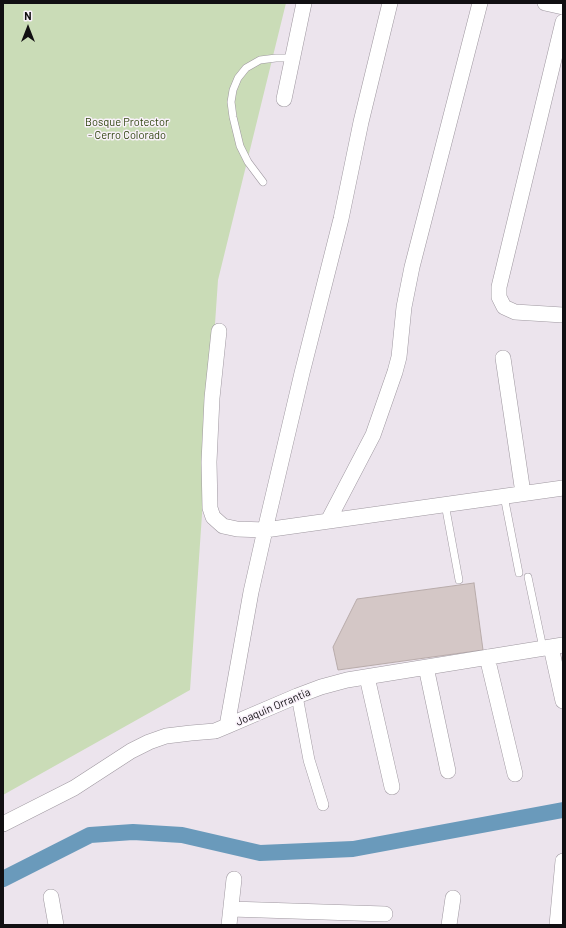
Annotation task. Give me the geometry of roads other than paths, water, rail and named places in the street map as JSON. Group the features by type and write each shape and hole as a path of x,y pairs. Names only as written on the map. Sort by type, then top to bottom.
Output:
{"street":[{"path":"284,99 304,3"},
{"path":"227,726 251,592 304,366 339,226 361,122 390,3"},
{"path":"328,521 372,435 395,372 399,357 404,307 412,267 480,3"},
{"path":"545,3 563,7"},
{"path":"563,22 499,287 499,297 504,307 515,312 563,315"},
{"path":"219,331 212,398 209,462 210,508 213,517 223,526 237,529 265,530 563,488"},
{"path":"503,358 523,493"},
{"path":"552,647 563,701"},
{"name":"Joaquin Orrantia","path":"3,824 74,788 131,751 166,736 215,731 297,696 321,687 347,680 487,656 552,647"},
{"path":"487,656 515,774"},
{"path":"426,667 448,771"},
{"path":"367,677 392,787"},
{"path":"297,696 309,760 323,805"},
{"path":"557,925 563,861"},
{"path":"229,925 234,879"},
{"path":"51,897 56,925"},
{"path":"449,925 453,898"},
{"path":"231,909 385,914"}],"lane":[{"path":"263,182 248,162 240,146 231,102 233,90 238,78 246,68 260,60 293,58"},
{"path":"504,496 519,573"},
{"path":"445,504 459,580"},
{"path":"528,577 552,647"}],"waterway":[{"path":"3,879 90,835 133,832 182,835 260,853 353,849 563,810"}],"park label":[{"name":"Bosque Protector - Cerro Colorado","path":"127,128"}]}
